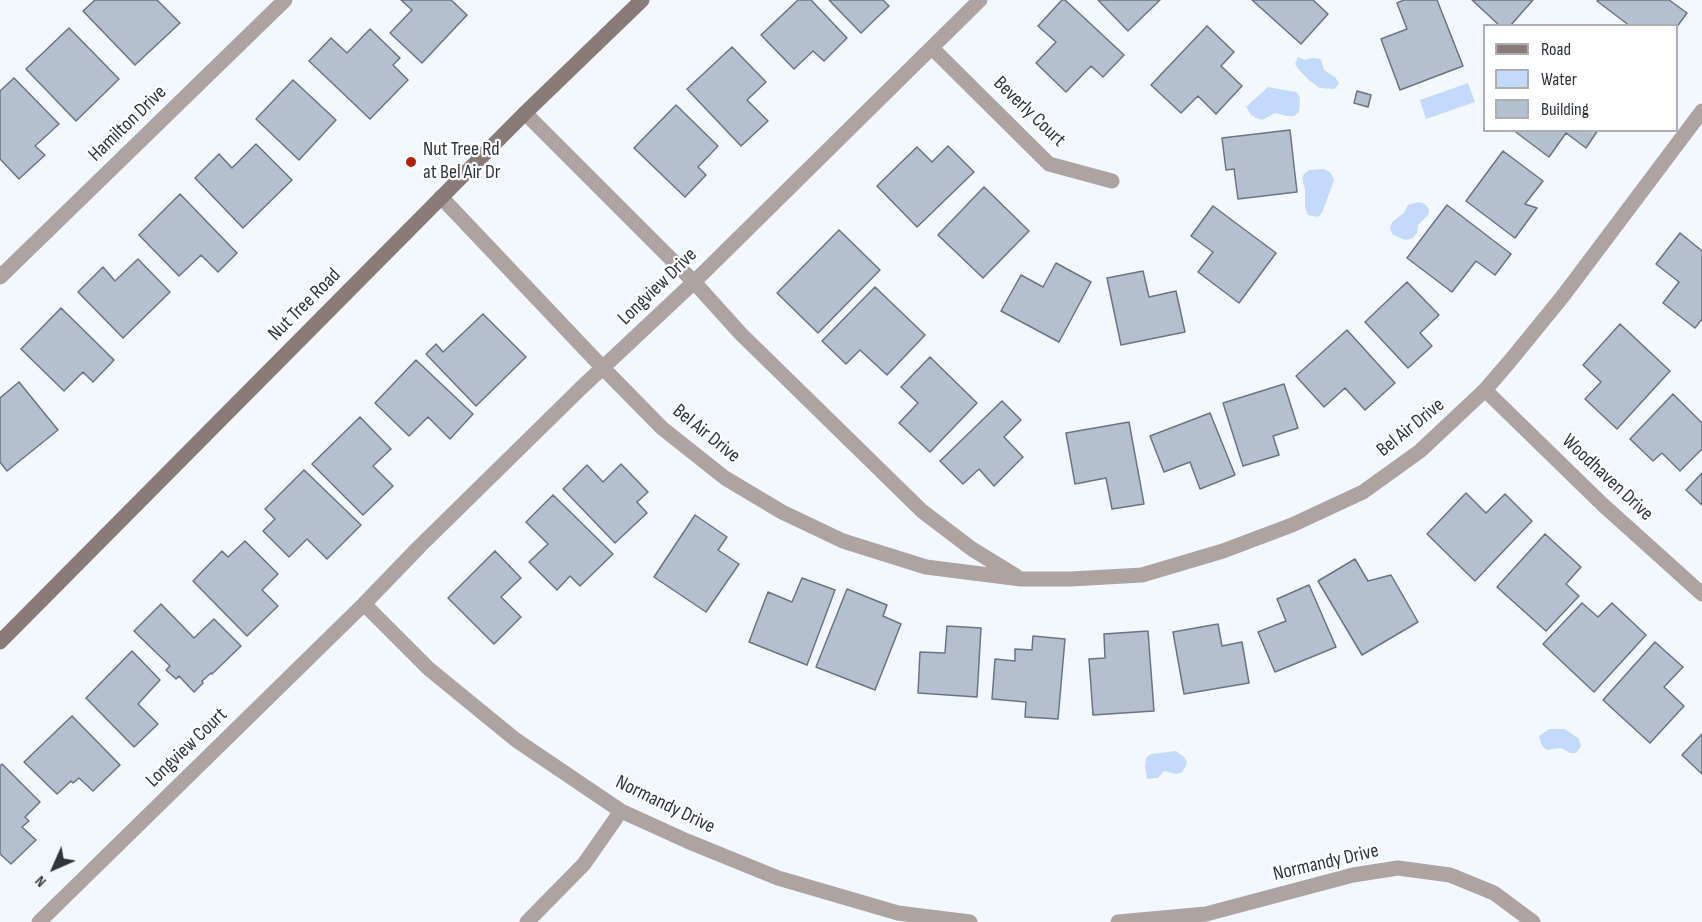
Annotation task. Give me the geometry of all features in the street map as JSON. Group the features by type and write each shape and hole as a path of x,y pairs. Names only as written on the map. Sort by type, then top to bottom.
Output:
{"main road":[{"name":"Nut Tree Road","path":"0,642 525,113 642,0"}],"street":[{"name":"Hamilton Drive","path":"0,277 285,0"},
{"name":"Longview Drive","path":"364,604 419,547 602,368 694,282 980,0"},
{"name":"Beverly Court","path":"932,48 1049,164 1112,180"},
{"name":"Bel Air Drive","path":"441,197 602,368 662,428 725,478 782,512 843,541 926,567 1021,579 1071,579 1142,574 1223,551 1292,525 1363,492 1420,451 1485,390 1563,296 1702,111"},
{"path":"525,113 694,282 741,334 921,511 972,549 1021,579"},
{"name":"Woodhaven Drive","path":"1485,390 1602,504 1702,594"},
{"name":"Normandy Drive","path":"364,604 429,669 507,733 621,811 778,878 897,917 970,922"},
{"name":"Longview Court","path":"39,922 364,604"},
{"path":"527,922 584,864 621,811"},
{"name":"Normandy Drive","path":"1118,922 1207,918 1353,875 1398,868 1450,875 1483,888 1494,893 1533,922"}],"water":[{"path":"1298,57 1305,60 1321,59 1324,70 1335,77 1339,83 1337,86 1334,89 1320,88 1310,81 1295,64"},
{"path":"1468,83 1475,102 1426,119 1420,100"},
{"path":"1268,87 1296,92 1300,97 1299,112 1294,116 1275,113 1262,120 1251,115 1246,107"},
{"path":"1324,169 1330,172 1334,180 1322,213 1318,217 1308,215 1305,208 1305,189 1302,178 1309,170"},
{"path":"1418,202 1427,206 1429,211 1418,225 1417,233 1413,238 1406,240 1393,235 1390,229 1392,222 1404,213 1408,205"},
{"path":"1549,729 1565,729 1579,739 1581,746 1576,753 1570,753 1561,748 1547,750 1542,746 1539,736"},
{"path":"1176,751 1187,762 1181,773 1164,771 1158,778 1147,779 1146,758 1151,754"}],"building":[{"path":"95,0 157,0 180,23 135,65 83,11"},
{"path":"401,0 451,0 467,15 422,63 390,33 412,10"},
{"path":"798,0 811,0 847,38 824,61 813,51 794,69 761,35"},
{"path":"829,0 883,0 889,6 861,33"},
{"path":"1062,0 1065,0 1124,55 1103,77 1091,66 1066,92 1036,63 1056,42 1038,26"},
{"path":"1098,0 1160,0 1128,31"},
{"path":"1252,0 1313,0 1328,14 1301,44"},
{"path":"1404,0 1437,0 1463,66 1400,90 1381,39 1407,29 1397,3"},
{"path":"1472,0 1533,0 1512,24 1498,24"},
{"path":"1669,0 1687,13 1678,25 1627,24 1597,1"},
{"path":"1207,26 1234,52 1221,66 1242,86 1216,114 1198,96 1181,113 1151,85"},
{"path":"69,28 119,79 76,121 26,69"},
{"path":"370,29 400,58 393,65 408,80 370,119 309,61 331,38 347,53"},
{"path":"732,47 766,82 747,100 768,121 741,146 687,89"},
{"path":"14,78 59,124 35,146 45,155 19,179 0,159 0,91"},
{"path":"293,80 336,120 299,160 256,119"},
{"path":"1357,91 1371,95 1368,107 1354,103"},
{"path":"676,105 718,146 698,167 706,175 685,197 634,148"},
{"path":"1290,130 1297,192 1238,199 1234,169 1226,170 1222,138"},
{"path":"1516,132 1597,132 1586,148 1566,133 1549,157"},
{"path":"256,144 292,180 243,228 195,178 219,154 232,168"},
{"path":"948,146 974,172 917,227 877,186 917,147 932,162"},
{"path":"1503,151 1543,181 1525,204 1537,208 1515,238 1466,201"},
{"path":"984,187 1029,231 983,278 938,235"},
{"path":"180,194 237,253 218,272 201,255 179,276 139,235"},
{"path":"1447,205 1511,254 1495,275 1476,261 1452,292 1407,258"},
{"path":"1213,206 1276,253 1239,303 1198,272 1213,252 1191,236"},
{"path":"839,230 880,270 818,333 777,293"},
{"path":"1680,233 1702,251 1702,319 1695,328 1663,303 1679,282 1656,264"},
{"path":"138,259 170,292 123,338 78,292 103,267 115,281"},
{"path":"1056,263 1091,282 1059,342 1001,311 1021,275 1043,287"},
{"path":"1143,271 1149,297 1176,291 1185,332 1121,345 1107,278"},
{"path":"1407,282 1439,315 1420,333 1432,346 1408,368 1365,322"},
{"path":"875,287 925,335 887,375 860,350 846,364 822,341"},
{"path":"61,308 114,360 93,382 83,372 64,391 21,349"},
{"path":"483,314 526,357 476,406 426,354 436,344 443,352"},
{"path":"1620,324 1670,371 1617,429 1585,399 1601,382 1583,365"},
{"path":"1347,330 1395,383 1365,410 1345,388 1324,407 1296,376"},
{"path":"930,357 977,403 930,452 899,423 918,403 901,387"},
{"path":"416,360 473,414 450,439 428,417 409,436 375,403"},
{"path":"19,382 58,430 7,471 0,462 0,398"},
{"path":"1284,384 1298,428 1273,436 1279,455 1243,466 1223,403"},
{"path":"1673,394 1702,423 1702,449 1680,471 1662,453 1653,461 1630,439"},
{"path":"1002,401 1021,420 1004,437 1023,457 994,486 979,469 963,484 940,461"},
{"path":"1210,413 1235,475 1200,489 1190,462 1164,472 1150,436"},
{"path":"360,417 391,449 373,466 393,486 363,515 312,464"},
{"path":"1129,422 1144,504 1112,509 1106,478 1075,484 1066,433"},
{"path":"621,464 648,492 637,502 647,513 615,543 563,489 587,465 603,482"},
{"path":"304,470 361,525 327,559 307,539 289,557 263,531 275,519 265,509"},
{"path":"1702,473 1702,505 1686,490"},
{"path":"1466,493 1486,513 1505,494 1532,521 1475,581 1427,534"},
{"path":"553,495 613,554 580,586 570,576 557,590 529,562 548,544 526,522"},
{"path":"695,515 727,537 718,550 739,564 706,612 654,577"},
{"path":"1545,534 1581,567 1566,584 1579,596 1546,631 1497,587"},
{"path":"245,541 278,574 262,590 278,606 247,636 193,581 222,551 228,557"},
{"path":"495,551 521,578 501,597 521,617 494,644 448,598"},
{"path":"1355,559 1368,581 1391,575 1418,622 1362,655 1318,581"},
{"path":"802,578 835,590 807,665 749,642 768,592 792,602"},
{"path":"1309,585 1336,647 1275,672 1258,632 1286,621 1277,599"},
{"path":"847,589 887,605 883,616 901,624 875,690 816,667"},
{"path":"1582,603 1598,617 1612,603 1646,635 1594,692 1543,644"},
{"path":"161,604 194,638 214,619 241,646 202,681 203,683 194,692 179,676 176,679 166,670 170,666 134,631"},
{"path":"1218,624 1222,646 1242,642 1249,683 1184,694 1173,632"},
{"path":"947,626 981,628 977,697 918,693 920,652 945,653"},
{"path":"1148,631 1154,711 1093,715 1089,659 1105,658 1104,634"},
{"path":"1033,636 1065,639 1058,719 1025,717 1026,702 992,699 995,659 1015,661 1015,649 1032,650"},
{"path":"1655,642 1683,667 1664,687 1684,706 1650,743 1603,700"},
{"path":"132,651 160,680 138,704 158,724 134,747 86,698"},
{"path":"72,716 120,765 93,791 79,778 73,783 71,781 57,794 24,762"},
{"path":"1702,734 1702,774 1682,755"},
{"path":"2,764 40,802 25,817 29,821 22,827 36,840 11,864 0,854 0,766"}],"place":[{"name":"Nut Tree Rd at Bel Air Dr","path":"411,162"}]}
